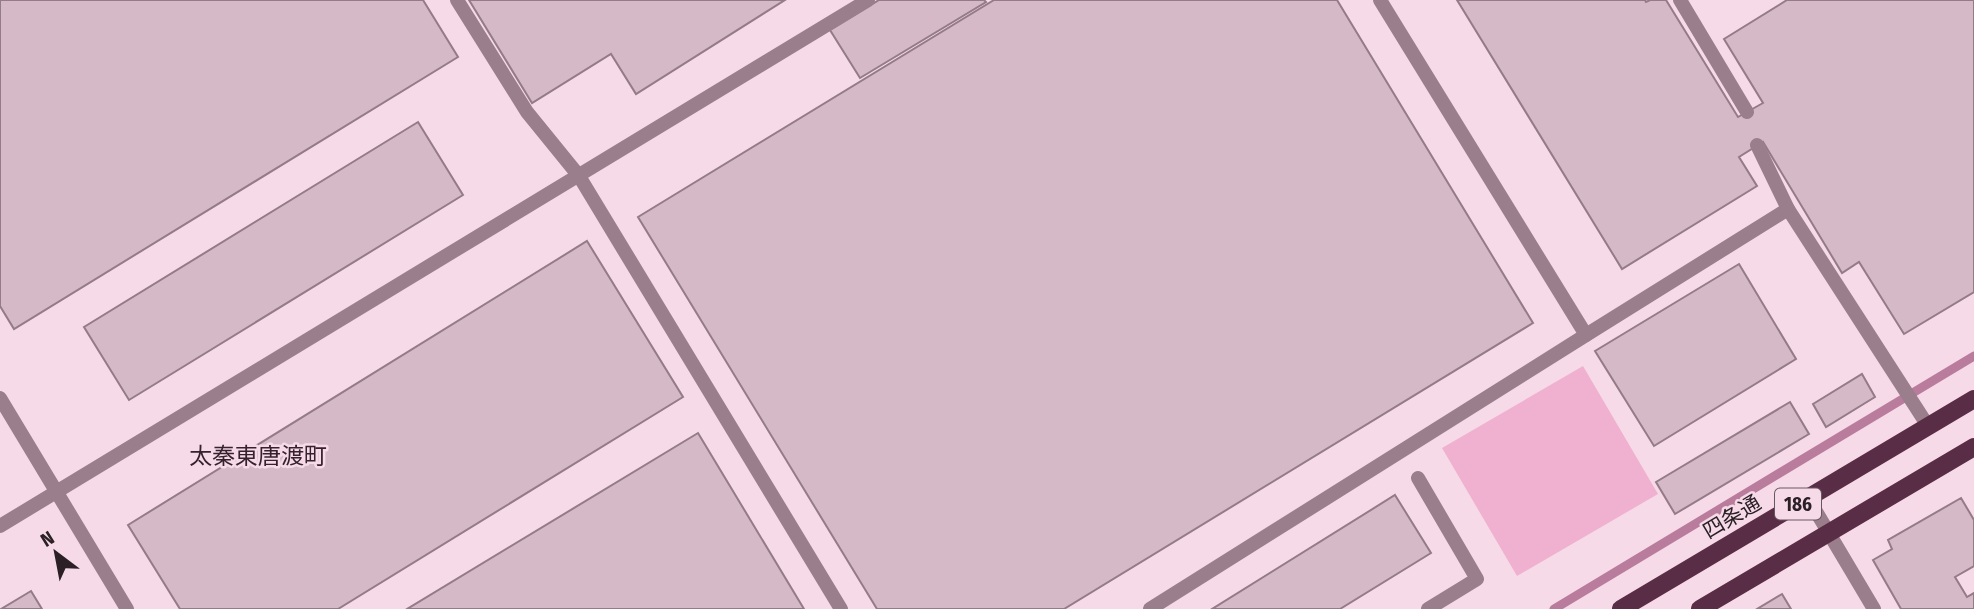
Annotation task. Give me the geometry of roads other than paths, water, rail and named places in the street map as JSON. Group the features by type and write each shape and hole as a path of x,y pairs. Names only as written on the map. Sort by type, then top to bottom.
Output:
{"main road":[{"name":"四条通","path":"1621,609 1974,400"},
{"name":"186","path":"1700,609 1974,447"}],"street":[{"path":"457,0 527,112 579,176 841,609"},
{"path":"0,526 868,0"},
{"path":"1380,0 1586,335"},
{"path":"1680,0 1747,112"},
{"path":"1758,145 1788,209 1928,426"},
{"path":"1150,609 1788,209"},
{"path":"0,398 127,609"},
{"path":"1418,478 1477,579 1428,609"},
{"path":"1808,498 1874,609"}],"waterway":[{"path":"1554,609 1974,356"}],"district":[{"name":"太秦東唐渡町","path":"258,456"}]}
